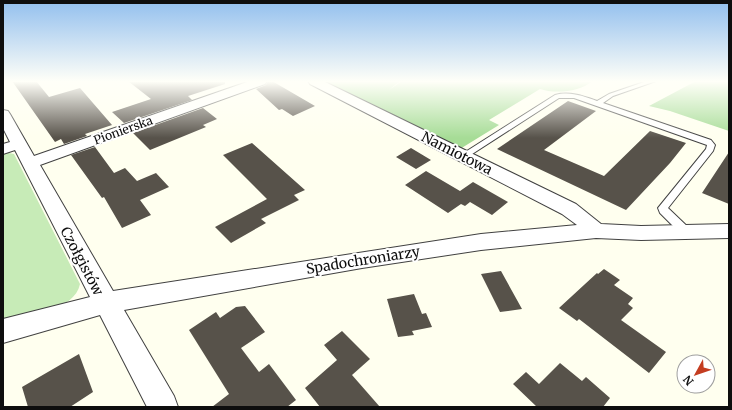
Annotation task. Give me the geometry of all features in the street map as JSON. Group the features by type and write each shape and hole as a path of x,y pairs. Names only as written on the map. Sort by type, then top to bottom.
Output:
{"street":[{"name":"Pionierska","path":"3,149 24,153 198,100"},
{"name":"Namiotowa","path":"352,100 569,209 596,231"},
{"name":"Czołgistów","path":"3,114 163,407"},
{"name":"Spadochroniarzy","path":"3,331 105,303 392,255 481,242 596,231 641,233 729,231"}],"lane":[{"path":"463,156 551,100"},
{"path":"585,100 708,142 711,145 710,149 663,208 664,211 686,232"},
{"path":"598,104 604,100"}],"green space":[{"path":"361,100 522,100 489,120 499,125 460,149"},
{"path":"660,100 729,100 729,131 670,111 649,106"},
{"path":"3,153 14,154 80,284 76,293 69,301 59,307 36,315 3,323"}],"building":[{"path":"25,100 90,100 112,125 85,134 87,136 64,144 61,139 55,142"},
{"path":"148,100 192,100 124,123 112,112"},
{"path":"268,100 305,100 315,106 293,116 282,109 279,110"},
{"path":"568,101 596,111 544,150 604,176 650,131 686,143 670,163 626,210 497,149"},
{"path":"203,108 217,119 203,125 206,127 150,150 133,133"},
{"path":"252,143 305,190 294,195 299,200 261,219 266,223 231,243 215,227 267,199 223,155"},
{"path":"95,147 114,173 125,168 137,181 156,173 169,187 140,200 151,215 122,228 104,197 102,198 71,155"},
{"path":"411,148 431,160 416,169 396,157"},
{"path":"729,152 729,204 702,193"},
{"path":"426,171 460,191 473,182 508,202 492,215 470,202 465,206 461,204 448,213 405,185"},
{"path":"604,269 620,280 614,285 633,298 628,304 633,308 621,320 666,352 649,373 579,319 577,321 559,308 597,273 598,274"},
{"path":"501,271 522,309 500,312 481,274"},
{"path":"414,294 422,314 426,313 432,327 412,331 414,335 398,337 387,299"},
{"path":"245,306 265,332 241,348 259,372 269,364 296,400 287,407 212,407 229,394 189,330 216,312 220,318 236,307"},
{"path":"342,331 370,359 352,375 380,407 320,407 305,388 337,360 324,345"},
{"path":"79,354 93,392 70,407 28,407 22,387"},
{"path":"560,363 582,381 586,377 610,398 603,407 537,407 513,384 526,372 539,384"}]}
